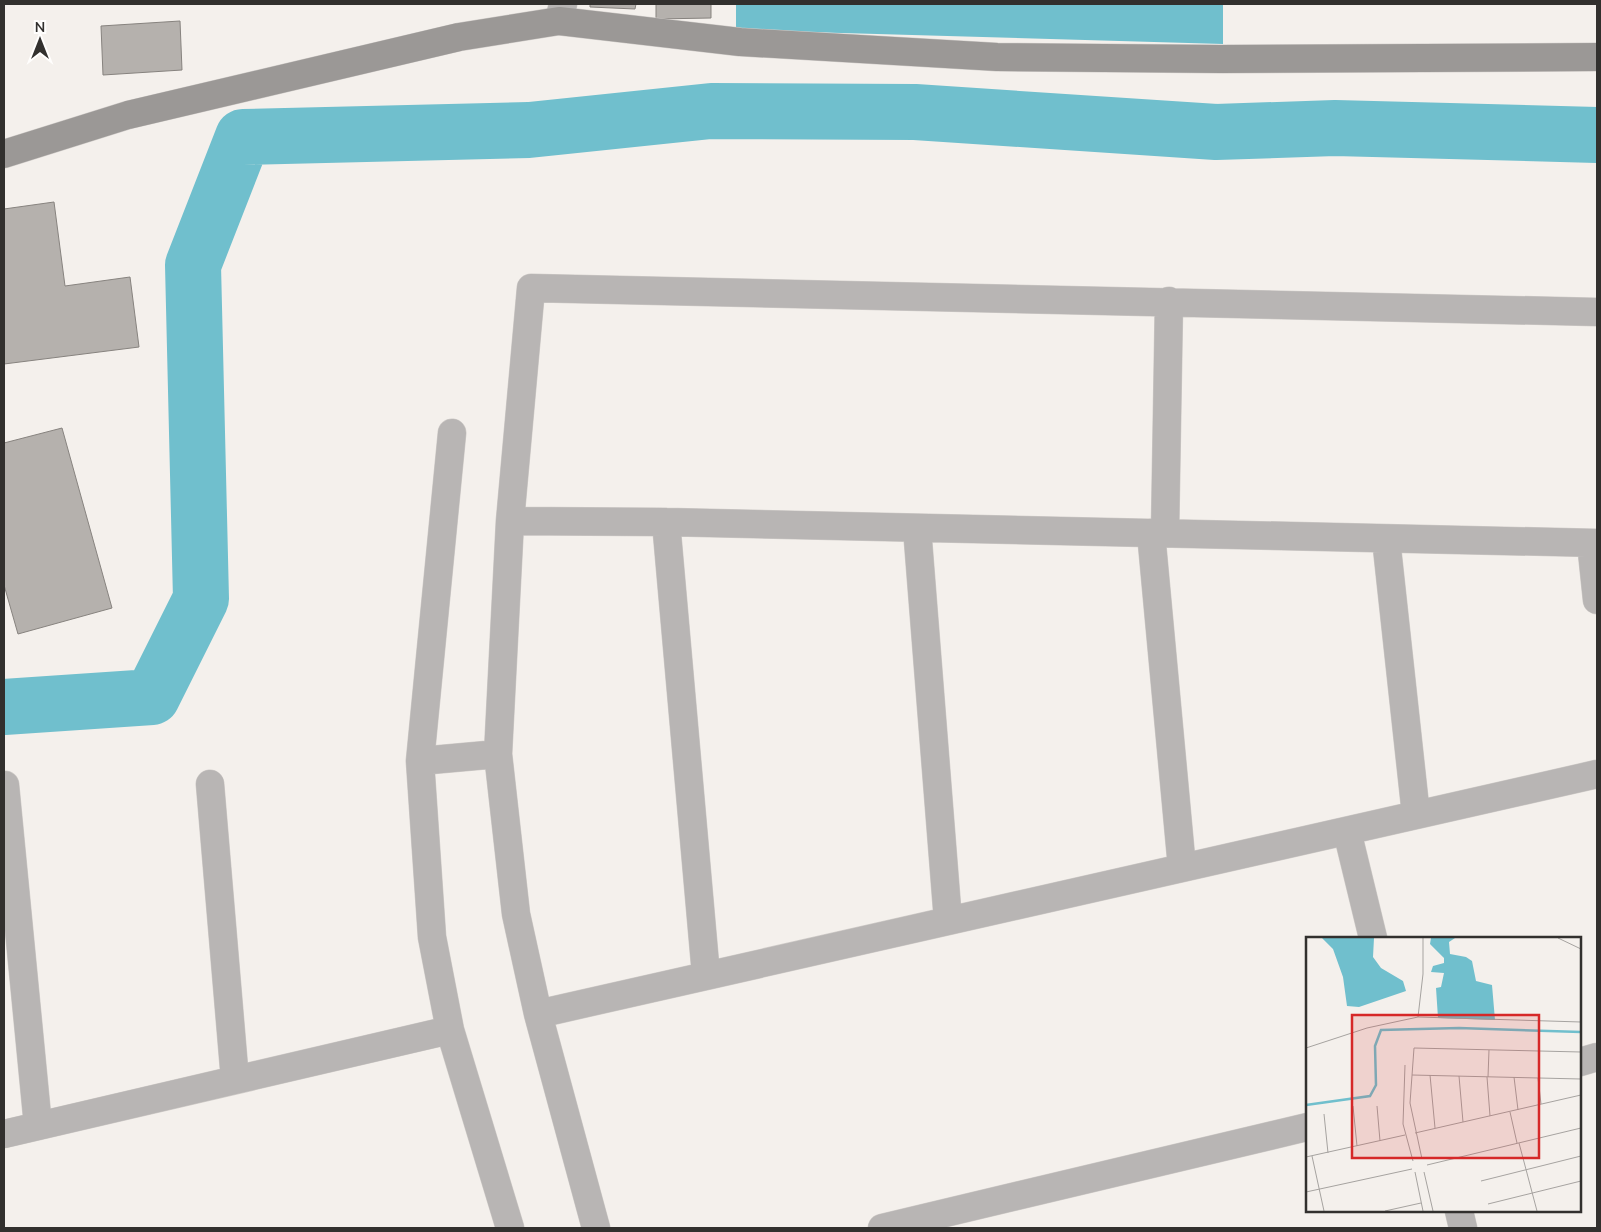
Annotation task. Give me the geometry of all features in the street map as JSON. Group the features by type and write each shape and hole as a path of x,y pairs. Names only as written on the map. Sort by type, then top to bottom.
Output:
{"street":[{"path":"4,154 137,112 561,13 740,42 997,57 1221,60 1597,57"},
{"path":"596,1228 538,1014 516,914 498,754 510,521 531,288 1597,312"},
{"path":"1170,301 1158,533 1182,868"},
{"path":"452,433 420,761 432,937 450,1030 510,1228"},
{"path":"510,521 666,522 1594,543 1597,600"},
{"path":"666,522 706,976"},
{"path":"917,528 948,921"},
{"path":"1386,539 1416,815"},
{"path":"420,761 498,754"},
{"path":"538,1014 1597,774"},
{"path":"210,784 235,1080"},
{"path":"4,785 38,1126"},
{"path":"1347,830 1373,937"},
{"path":"4,1134 450,1030"},
{"path":"1581,1062 1597,1057"},
{"path":"882,1228 1306,1127"},
{"path":"1458,1212 1463,1228"}],"water":[{"path":"736,4 1223,4 1223,44 736,30"}],"building":[{"path":"590,4 636,4 635,9 590,7"},
{"path":"656,4 711,4 711,18 656,19"},
{"path":"180,21 182,70 103,75 101,26"},
{"path":"54,202 65,286 130,277 139,347 4,364 4,209"},
{"path":"62,428 112,608 18,634 4,585 4,443"}],"waterway":[{"path":"4,707 152,697 201,599 193,265 243,137 529,130 711,111 915,112 1216,132 1335,128 1597,135"}]}
